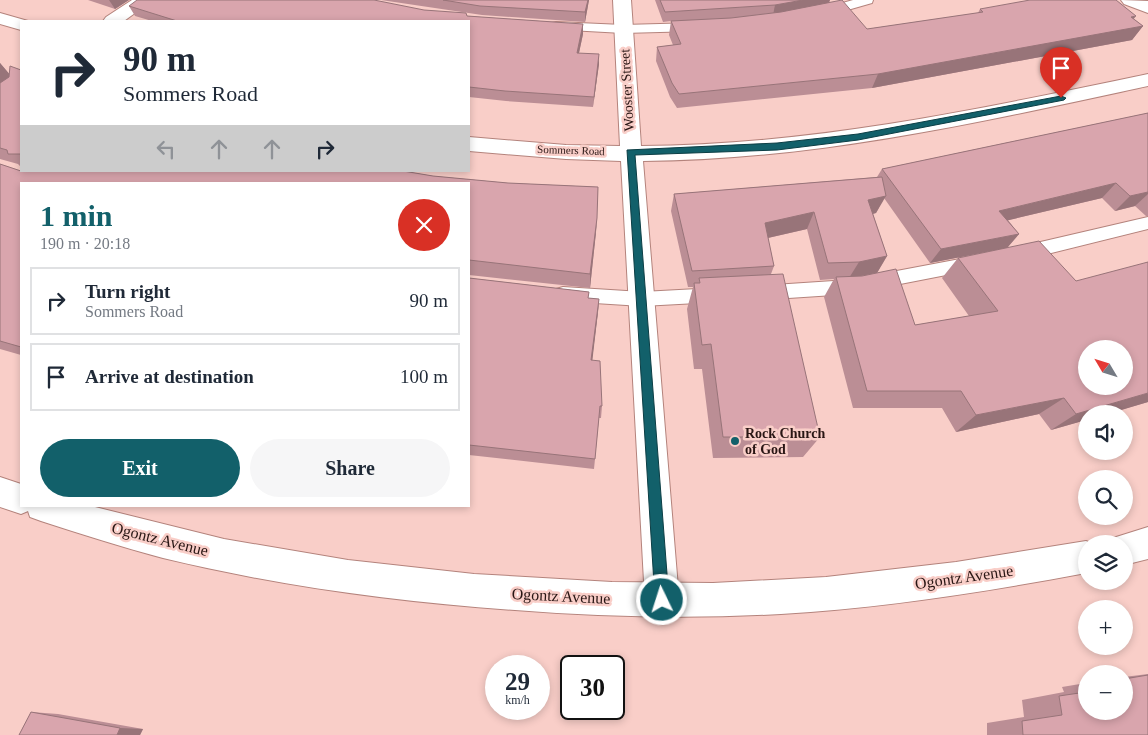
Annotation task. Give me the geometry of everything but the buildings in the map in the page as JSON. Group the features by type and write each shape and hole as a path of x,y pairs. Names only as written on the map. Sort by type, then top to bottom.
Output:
{"street":[{"path":"114,20 144,0"},
{"name":"Wooster Street","path":"622,0 662,600"},
{"path":"1130,0 1148,8"},
{"path":"0,18 20,25"},
{"name":"Sommers Road","path":"470,144 631,152 768,147 858,137 1148,80"},
{"path":"0,492 20,499"},
{"name":"Ogontz Avenue","path":"44,507 137,534 295,569 481,592 592,599 748,599 898,587 970,578 1078,558"},
{"path":"1133,547 1148,543"}],"lane":[{"path":"810,16 866,0"},
{"path":"540,26 623,30 712,26"},
{"path":"546,292 602,298 642,299 849,287 997,259 1148,224"}],"place":[{"name":"Rock Church of God","path":"735,441"}],"route":[{"path":"662,600 631,152 777,146 858,137 1061,98"}]}
